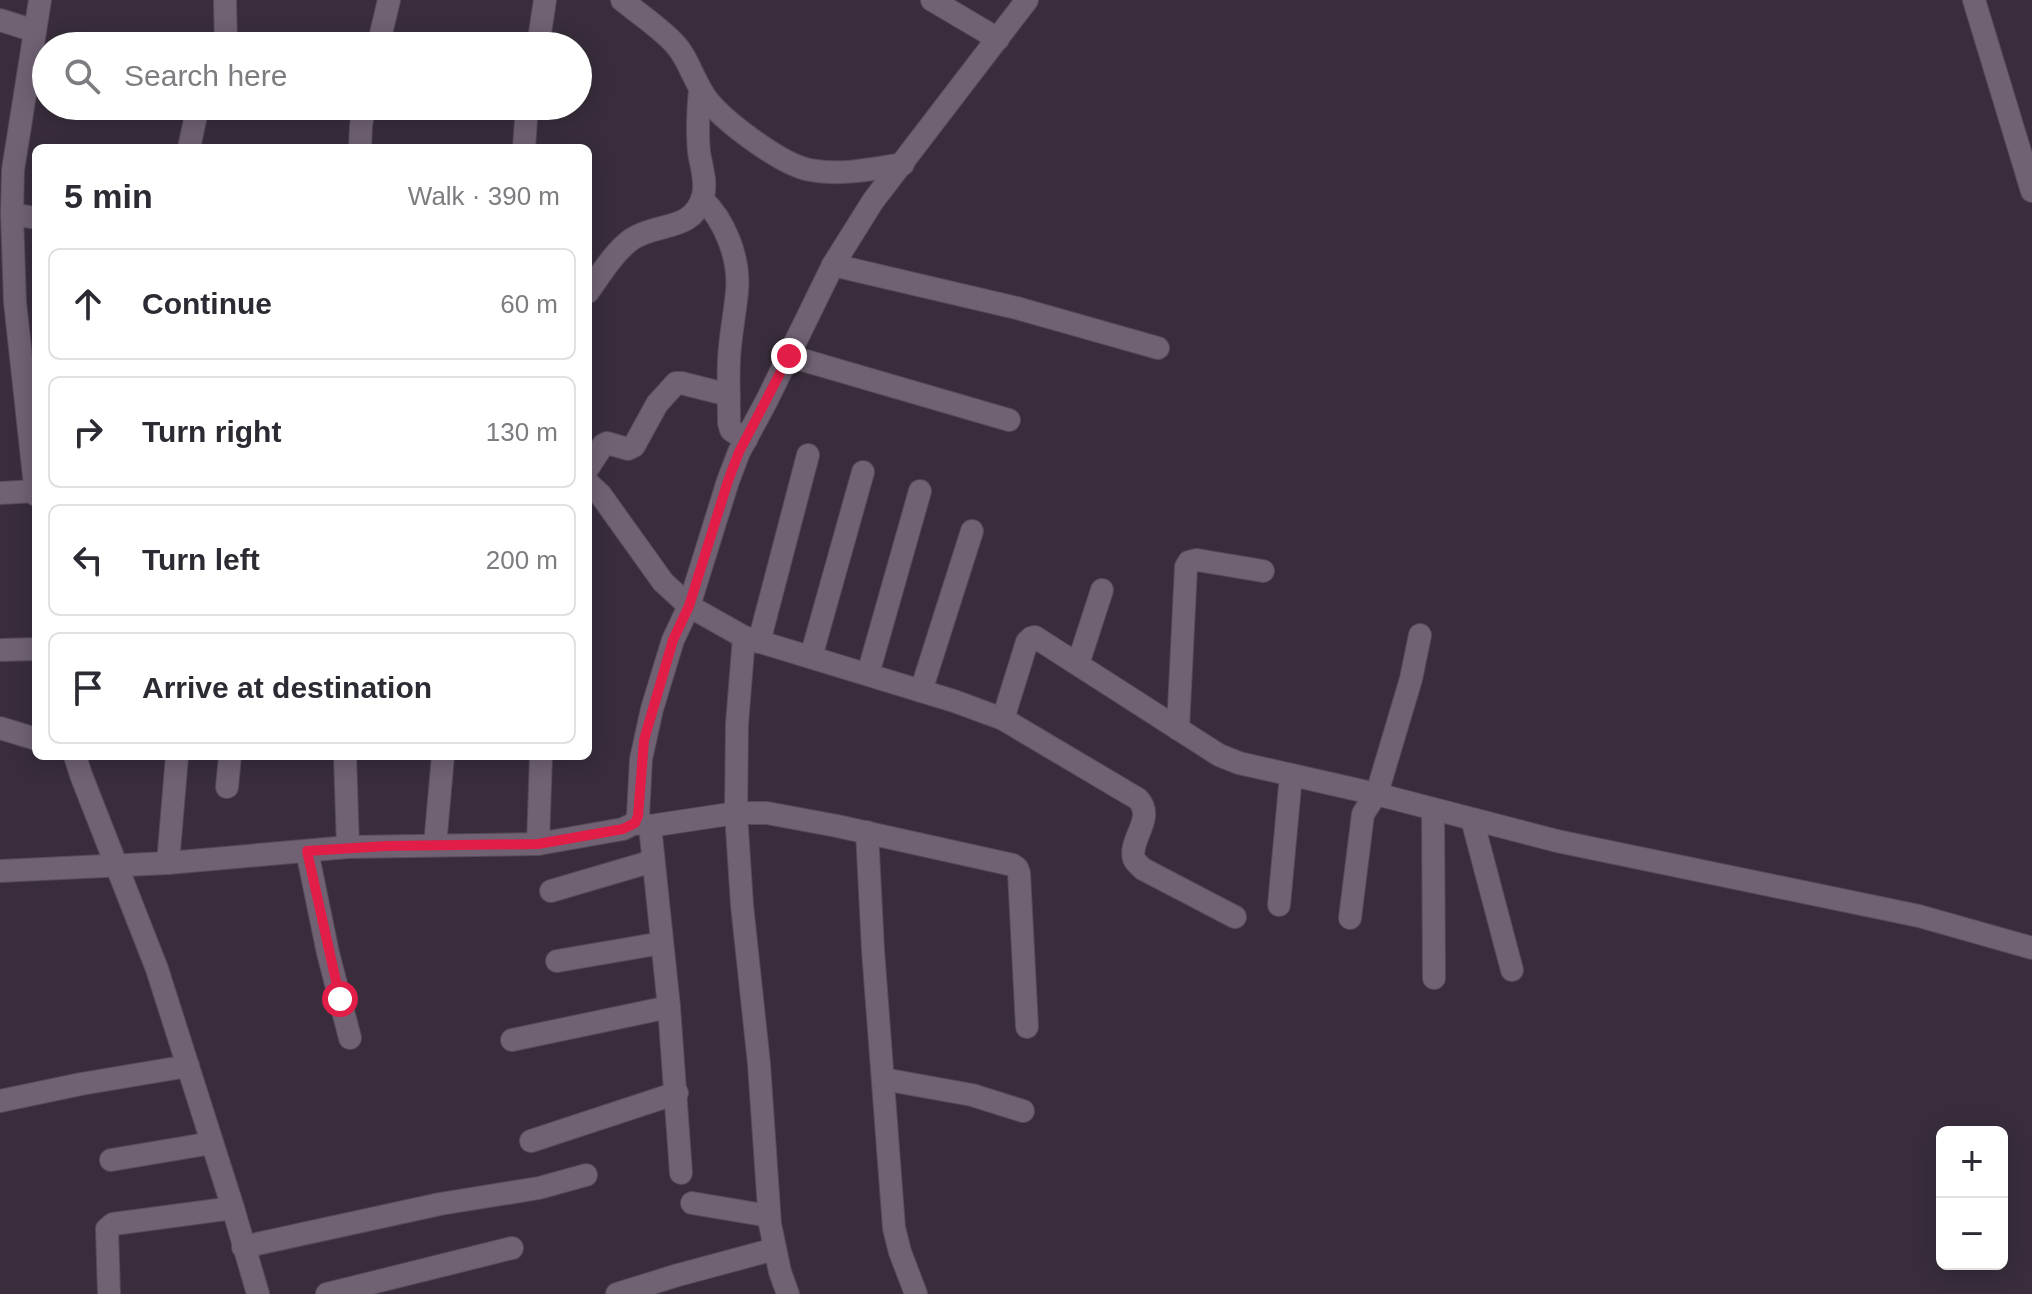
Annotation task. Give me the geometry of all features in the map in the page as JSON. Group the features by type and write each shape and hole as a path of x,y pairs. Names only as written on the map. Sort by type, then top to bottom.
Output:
{"street":[{"path":"0,20 35,31 40,0"},
{"path":"225,0 226,32"},
{"path":"381,32 389,0"},
{"path":"540,32 545,0"},
{"path":"622,0 676,45 710,104 754,142 781,159 808,170 828,172 903,164"},
{"path":"932,0 998,39"},
{"path":"681,1173 677,1093 653,861 638,816 644,740 673,640 689,606 739,452 833,265 873,201 1027,0"},
{"path":"1974,0 2032,191"},
{"path":"32,50 13,170 7,301 29,373 32,424"},
{"path":"596,266 633,239 691,218 702,199 705,186 699,156 700,90"},
{"path":"190,144 195,120"},
{"path":"360,144 362,120"},
{"path":"524,144 526,120"},
{"path":"702,199 721,222 737,279 729,361 729,427 746,440"},
{"path":"12,214 32,217"},
{"path":"833,265 1017,308 1158,348"},
{"path":"789,356 1009,420"},
{"path":"592,462 607,443 628,449 634,446 657,404 676,383 729,395"},
{"path":"788,1294 769,1216 759,1064 742,905 736,813 737,724 751,640 808,455"},
{"path":"811,657 863,472"},
{"path":"592,487 663,582 689,606 751,640 868,674 1003,719 1138,799 1144,811 1135,860 1143,869 1235,917"},
{"path":"868,674 920,491"},
{"path":"0,493 32,493"},
{"path":"921,691 972,531"},
{"path":"1178,729 1186,567 1189,562 1197,560 1263,571"},
{"path":"1078,664 1102,590"},
{"path":"1350,918 1361,822 1366,807 1376,794 1411,679 1420,635"},
{"path":"1003,719 1027,642 1035,637 1227,760 1376,794 1557,841 1919,916 2032,948"},
{"path":"0,650 32,649"},
{"path":"0,728 32,738"},
{"path":"77,760 157,969 258,1294"},
{"path":"168,863 177,760"},
{"path":"227,787 230,760"},
{"path":"345,760 348,847"},
{"path":"435,845 443,760"},
{"path":"538,844 541,760"},
{"path":"1279,905 1291,775"},
{"path":"1433,809 1434,978"},
{"path":"0,871 168,863 348,847 538,844 642,825 736,813 767,813 867,832 1017,868 1027,1027"},
{"path":"1472,819 1512,970"},
{"path":"867,832 894,1228 916,1294"},
{"path":"307,851 350,1038"},
{"path":"551,891 653,861"},
{"path":"557,961 662,943"},
{"path":"512,1040 669,1007"},
{"path":"0,1101 188,1066"},
{"path":"883,1079 972,1095 1023,1111"},
{"path":"531,1141 677,1093"},
{"path":"111,1160 212,1143"},
{"path":"243,1247 440,1204 539,1188 586,1175"},
{"path":"692,1203 769,1216"},
{"path":"109,1294 107,1229 113,1224 233,1208"},
{"path":"327,1294 512,1248"},
{"path":"617,1294 775,1249"}],"route":[{"path":"340,999 307,851 348,847 538,844 623,829 635,823 644,740 673,640 689,606 739,452 789,356"}]}
